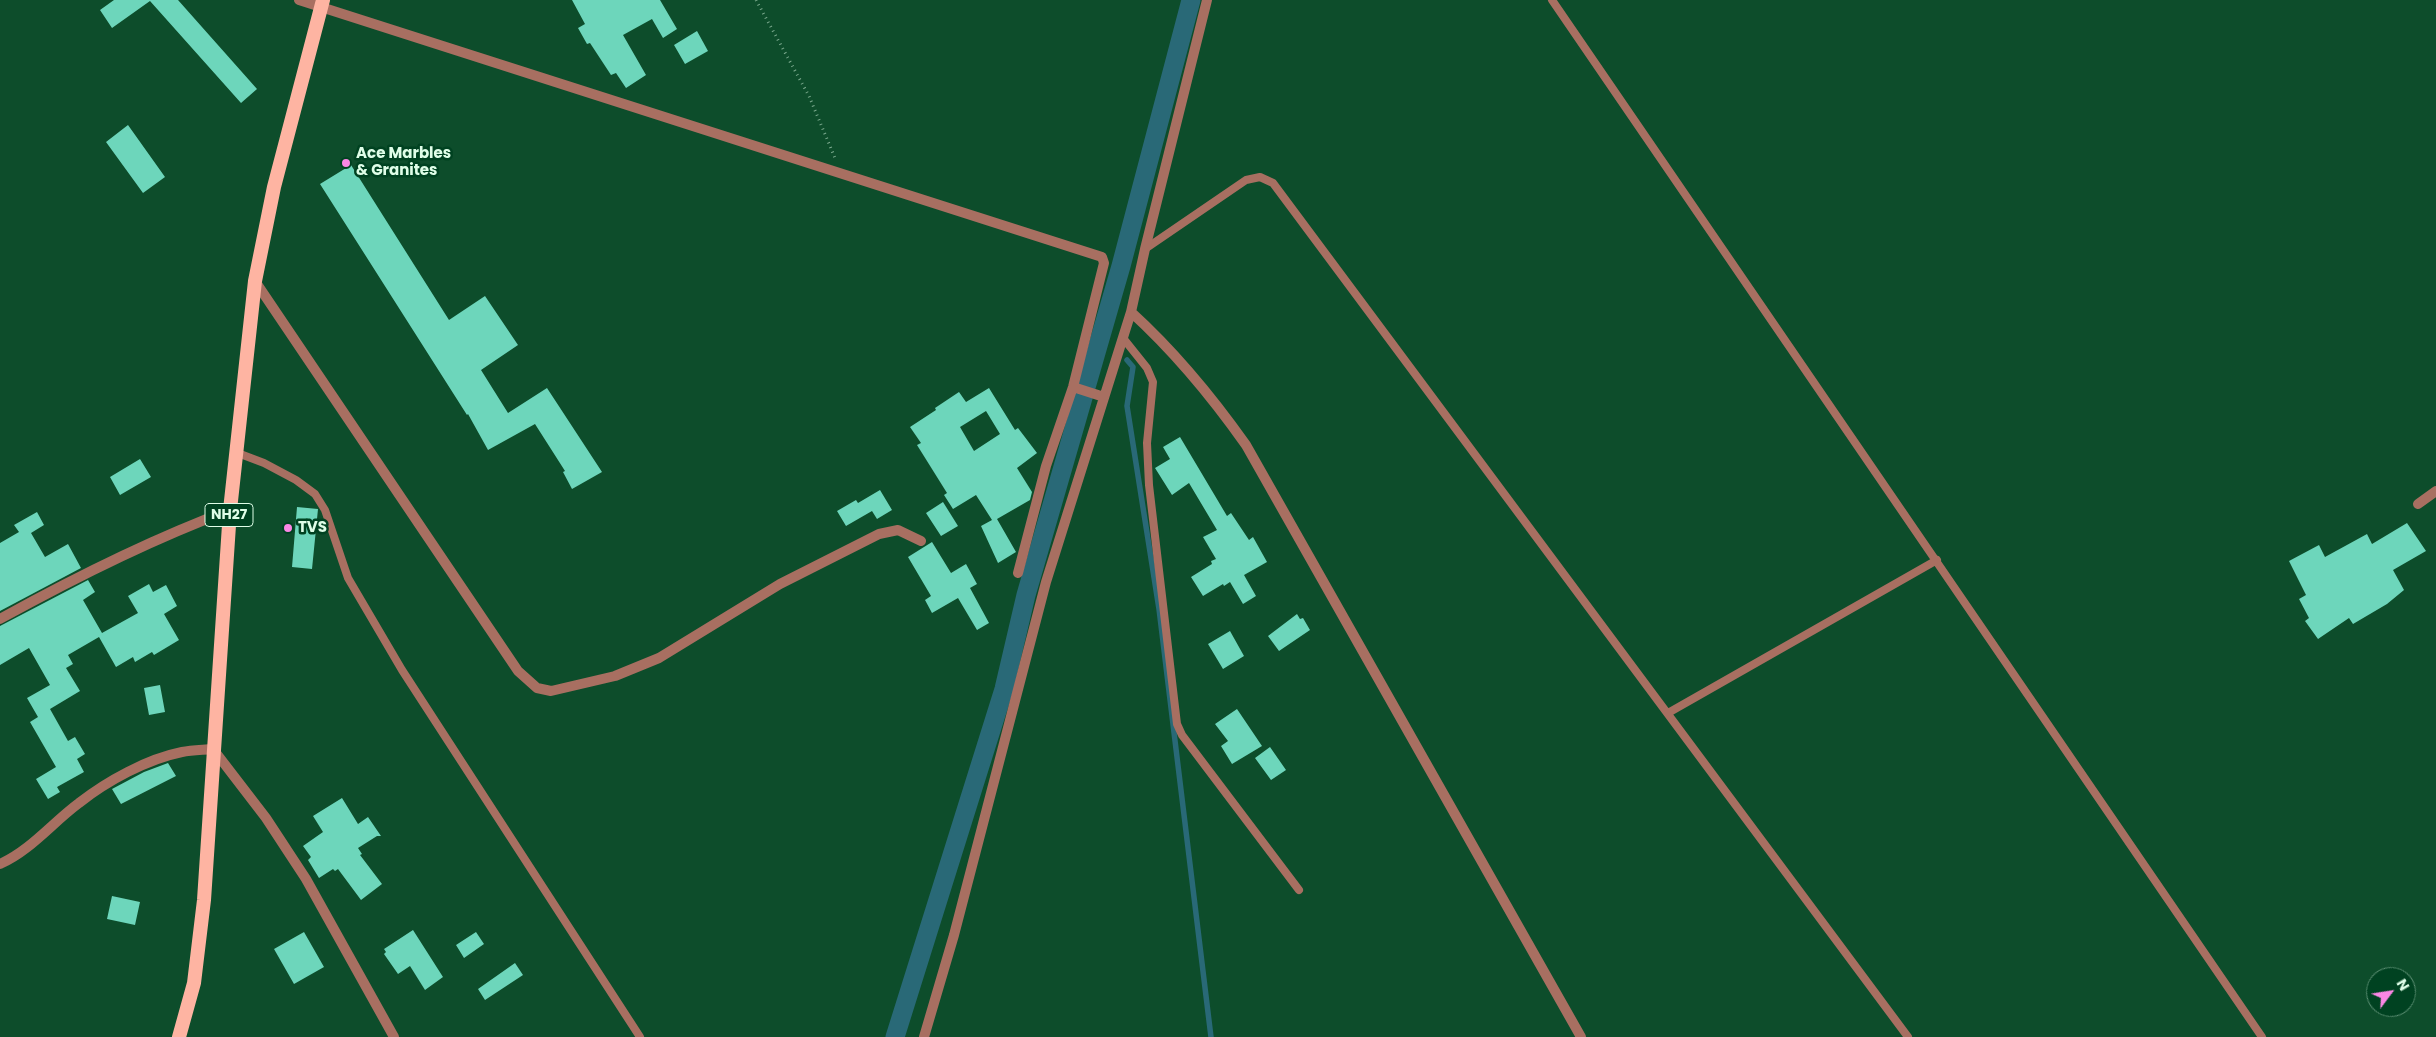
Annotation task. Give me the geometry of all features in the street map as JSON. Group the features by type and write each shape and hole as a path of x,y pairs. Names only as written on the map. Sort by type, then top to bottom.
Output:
{"highway":[{"name":"NH27","path":"179,1037 194,983 199,949 230,510 255,281 274,187 322,3"}],"street":[{"path":"299,0 322,3 842,175 1102,257 1104,263 1073,387 1046,466 1018,574"},
{"path":"924,1037 954,935 1030,639 1131,312 1145,248 1207,0"},
{"path":"255,281 514,664 537,688 551,691 565,690 615,676 659,658 780,584 879,534 898,530 921,541"},
{"path":"1131,312 1166,345 1223,412 1246,445 1581,1037"},
{"path":"1073,387 1104,396"},
{"path":"2418,504 2436,492"},
{"path":"0,619 71,580 146,544 230,510"},
{"path":"0,864 49,831 78,803 106,784 146,764 181,752 213,749 266,818 306,879 394,1037"}],"lane":[{"path":"1552,0 2262,1037"},
{"path":"1145,248 1246,180 1260,177 1273,183 1908,1037"},
{"path":"1123,338 1147,368 1153,382 1147,443 1149,485 1177,724 1182,735 1299,890"},
{"path":"235,452 264,462 296,480 315,494 325,510 348,578 402,670 640,1037"},
{"path":"1668,713 1937,560"}],"path":[{"path":"756,0 809,96 842,175"}],"building":[{"path":"114,0 178,0 257,89 241,103 150,1 112,28 100,10"},
{"path":"572,0 660,0 677,29 663,38 652,19 623,35 646,75 626,88 616,73 611,75 590,43 587,44 578,28 585,24"},
{"path":"697,31 708,51 685,64 674,45"},
{"path":"128,125 165,177 143,193 106,142"},
{"path":"351,165 449,320 485,296 518,345 481,370 508,413 547,388 602,472 572,489 563,472 565,471 535,424 488,450 468,414 320,184"},
{"path":"989,388 1015,430 1018,428 1037,453 1017,468 1032,492 1030,500 997,519 1016,552 998,563 981,526 992,520 976,495 953,509 944,495 947,493 917,445 921,443 910,427 959,392 966,402","holes":["986,411 1000,434 974,451 960,427"]},
{"path":"1180,437 1227,516 1231,513 1249,540 1253,537 1267,562 1244,575 1256,596 1243,604 1230,582 1203,596 1191,577 1212,564 1211,561 1216,559 1203,537 1217,530 1189,483 1172,495 1155,468 1170,459 1163,447"},
{"path":"140,459 151,477 120,495 110,477"},
{"path":"880,490 892,510 877,519 872,511 846,526 837,511 856,500 858,503"},
{"path":"943,502 958,526 941,536 926,513"},
{"path":"297,507 318,509 312,569 292,567"},
{"path":"37,512 44,525 31,533 45,557 68,544 81,568 0,611 0,543 19,532 14,525"},
{"path":"2407,523 2426,551 2393,570 2404,590 2387,604 2353,624 2349,618 2318,639 2305,621 2309,618 2299,599 2306,595 2289,561 2319,545 2325,557 2367,534 2372,544"},
{"path":"932,542 951,573 966,564 977,584 970,588 989,623 977,630 958,598 932,613 925,600 931,596 908,557"},
{"path":"88,580 95,592 83,600 102,633 138,613 128,596 149,584 153,592 166,585 177,606 164,614 179,640 154,655 152,652 135,662 133,657 116,667 99,637 68,655 73,664 66,668 80,691 50,709 68,741 75,737 85,754 77,759 84,772 57,787 60,792 48,799 36,779 56,767 30,722 38,717 27,698 50,685 29,648 0,665 0,626"},
{"path":"1297,614 1300,619 1303,618 1310,630 1279,651 1268,636"},
{"path":"1230,631 1244,656 1223,669 1208,644"},
{"path":"160,685 165,712 149,715 144,688"},
{"path":"1237,709 1262,746 1232,764 1221,746 1228,741 1215,724"},
{"path":"1270,747 1286,770 1271,780 1255,758"},
{"path":"168,763 176,776 121,804 112,789 144,772"},
{"path":"342,798 358,824 368,817 381,836 377,836 358,848 362,854 360,855 382,884 361,900 338,869 335,871 333,869 319,878 308,860 311,857 303,846 323,832 313,816"},
{"path":"112,896 140,902 135,925 107,919"},
{"path":"413,930 443,977 425,990 410,966 398,974 384,954 386,952 384,949"},
{"path":"304,932 324,967 294,984 274,949"},
{"path":"476,932 484,944 464,958 456,945"},
{"path":"515,963 523,975 485,1000 478,989"}],"waterway":[{"path":"895,1037 1004,689 1026,595 1121,266 1191,0"},
{"path":"1127,360 1133,367 1127,406 1159,609 1211,1037"}],"place":[{"name":"Ace Marbles & Granites","path":"346,163"},
{"name":"TVS","path":"288,528"}]}
